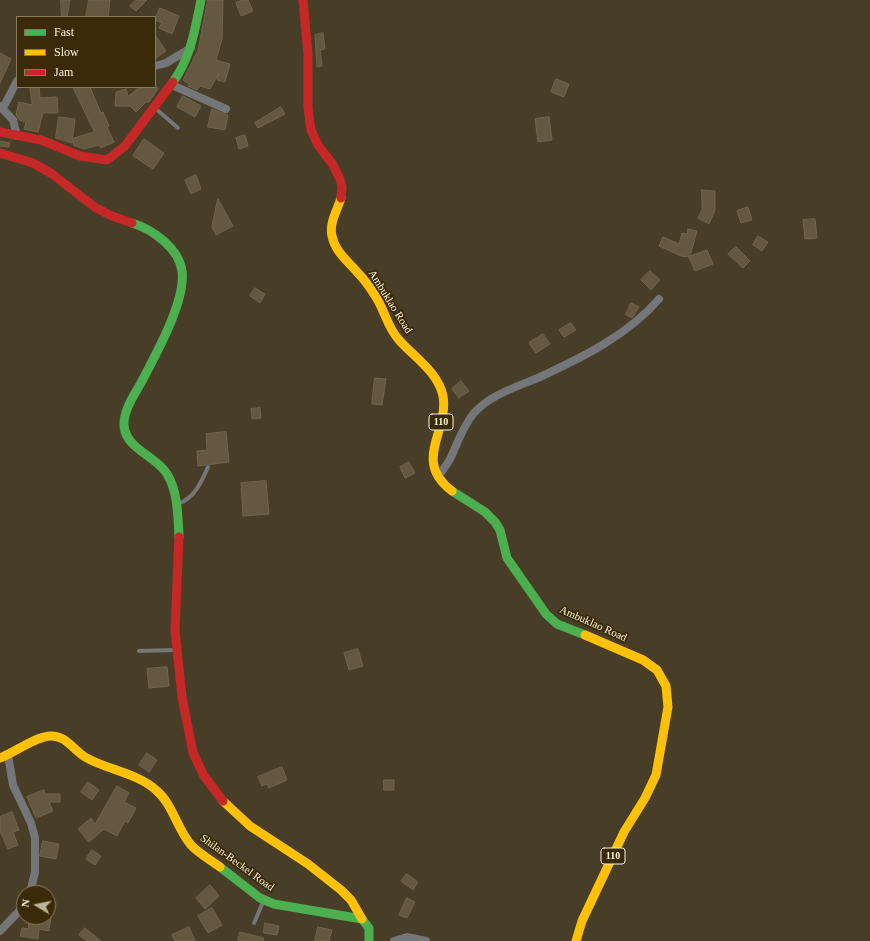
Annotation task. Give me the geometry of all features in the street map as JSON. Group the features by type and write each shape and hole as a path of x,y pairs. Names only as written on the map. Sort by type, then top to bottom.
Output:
{"main road":[{"path":"0,132 41,140 90,159 107,160 126,146 172,85 180,72 192,48 201,0"},
{"name":"Ambuklao Road","path":"303,0 309,72 309,117 311,132 335,170 342,187 331,230 334,242 340,254 360,275 377,299 396,337 433,375 439,385 443,396 444,410 433,452 434,465 438,477 458,494 492,518 498,526 507,556 540,608 549,618 557,624 643,660 657,670 666,686 668,707 656,775 645,798 624,832 582,921 576,941"},
{"path":"0,153 34,163 85,202 120,221 138,225 155,232 177,257 183,270 184,282 155,356 125,416 124,427 127,436 136,447 166,472 173,489 181,548 175,618 176,650 184,710 193,751 204,777 222,802 243,820 318,872 350,898 369,928 369,941"},
{"name":"Shilan-Beckel Road","path":"4,756 36,739 50,736 64,738 77,752 96,763 144,782 157,791 169,807 191,845 264,900 274,904 362,919"}],"street":[{"path":"156,66 166,63 192,48"},
{"path":"16,83 2,107 12,120 17,136"},
{"path":"172,85 226,110"},
{"path":"438,477 450,458 462,431 474,413 489,400 571,362 625,331 647,313 659,299"},
{"path":"4,756 13,785 31,823 35,838 35,872 32,885"},
{"path":"0,931 16,914"},
{"path":"394,941 407,937 426,941"}],"lane":[{"path":"155,108 178,128"},
{"path":"176,505 185,501 195,493 208,467"},
{"path":"139,651 176,650"},
{"path":"254,923 264,900"}],"building":[{"path":"61,0 70,0 67,16 62,16"},
{"path":"89,0 110,0 108,16 86,16"},
{"path":"136,0 147,0 136,11 130,6"},
{"path":"208,0 223,0 222,39 216,60 230,64 225,82 217,80 219,73 210,89 200,86 197,90 188,86 189,84 183,80 198,50"},
{"path":"243,0 248,0 253,11 241,16 236,3"},
{"path":"160,8 179,16 172,34 159,28 162,23 156,20"},
{"path":"323,33 325,49 320,50 322,66 317,67 315,35"},
{"path":"156,36 166,51 156,58"},
{"path":"0,53 11,59 0,83"},
{"path":"556,79 569,84 564,97 551,92"},
{"path":"157,87 158,89 149,102 146,102 136,112 130,106 115,106 116,92 126,89 128,96 139,88"},
{"path":"30,88 39,88 40,98 57,97 58,113 43,113 38,132 24,129 26,122 19,120 16,115 19,102 32,105"},
{"path":"73,88 90,88 101,113 103,112 109,126 107,127 114,142 101,148 99,145 84,149 73,145 74,138 94,132"},
{"path":"183,96 201,106 195,117 177,107"},
{"path":"281,107 285,114 258,128 255,123"},
{"path":"212,109 228,115 225,130 208,127"},
{"path":"59,117 75,119 72,143 56,138"},
{"path":"549,117 552,140 538,142 535,119"},
{"path":"245,135 248,146 239,149 236,138"},
{"path":"144,139 164,153 153,169 133,156"},
{"path":"0,141 10,143 9,147 0,146"},
{"path":"196,175 201,189 191,194 185,180"},
{"path":"702,190 715,191 715,210 709,224 698,218 702,210"},
{"path":"218,199 233,226 216,235 212,227"},
{"path":"748,207 752,220 741,223 737,211"},
{"path":"815,219 817,238 805,239 803,220"},
{"path":"688,229 697,231 690,256 707,250 713,264 695,271 689,257 681,256 659,246 663,237 679,244 682,233 687,234"},
{"path":"758,236 768,242 762,251 753,245"},
{"path":"736,247 750,261 743,268 728,254"},
{"path":"650,271 660,280 651,290 641,280"},
{"path":"255,288 265,294 260,303 250,296"},
{"path":"631,303 639,307 632,318 626,315"},
{"path":"571,323 576,330 564,337 559,330"},
{"path":"543,334 550,344 536,353 529,343"},
{"path":"375,378 386,379 382,405 372,404"},
{"path":"461,381 469,391 459,398 452,389"},
{"path":"260,408 261,418 252,419 251,409"},
{"path":"226,432 229,462 198,466 197,451 207,450 206,434"},
{"path":"409,462 415,473 405,478 400,467"},
{"path":"266,481 269,514 243,516 241,483"},
{"path":"358,649 363,666 349,670 344,653"},
{"path":"167,667 169,686 149,688 147,669"},
{"path":"147,753 157,760 149,772 139,765"},
{"path":"282,767 287,780 269,788 267,784 262,786 258,777"},
{"path":"384,780 394,780 394,790 384,790"},
{"path":"88,782 99,790 92,800 81,792"},
{"path":"117,786 129,793 124,802 136,808 128,823 125,821 117,836 104,829 89,842 78,829 91,818 95,824"},
{"path":"44,790 45,794 60,794 60,802 49,802 53,811 36,818 27,797"},
{"path":"12,812 19,830 13,832 18,845 8,849 0,831 0,817"},
{"path":"43,841 59,844 56,859 40,856"},
{"path":"92,850 101,856 95,865 86,859"},
{"path":"407,874 418,882 413,890 401,881"},
{"path":"210,885 219,896 205,909 196,898"},
{"path":"407,898 415,902 407,918 399,915"},
{"path":"212,908 222,925 208,933 198,916"},
{"path":"265,923 279,926 277,935 264,933"},
{"path":"29,925 50,925 49,931 39,929 38,939 20,936 22,928 28,929"},
{"path":"189,927 195,941 175,941 172,935"},
{"path":"318,927 332,930 329,941 315,941"},
{"path":"85,928 101,941 87,941 79,935"},
{"path":"240,932 264,938 263,941 238,941"}],"traffic: fast":[{"path":"173,82 188,53 201,0"},
{"path":"132,223 156,235 170,247 176,255 182,271 182,283 175,312 162,342 127,408 124,420 126,434 130,441 156,462 171,481 177,505 179,537"},
{"path":"452,491 485,512 495,522 500,530 507,558 546,614 557,624 585,635"},
{"path":"220,867 260,898 274,904 362,919 369,928 369,941"}],"traffic: slow":[{"path":"341,198 331,231 336,247 372,291 395,335 425,365 440,387 443,396 443,409 433,457 435,469 440,480 452,491"},
{"path":"576,941 582,921 624,832 645,798 656,775 668,707 666,686 657,670 643,660 585,635"},
{"path":"0,758 44,737 56,736 65,740 85,757 141,780 157,791 167,803 186,839 201,854 220,867"},
{"path":"223,801 250,826 308,864 341,890 351,900 362,919"}],"traffic: jam":[{"path":"303,0 308,54 308,108 311,130 318,145 333,165 340,179 342,187 341,198"},
{"path":"0,132 41,140 80,156 107,160 125,146 173,82"},
{"path":"0,153 33,163 52,174 96,208 112,216 132,223"},
{"path":"179,537 175,630 182,697 193,753 204,776 223,801"}]}
